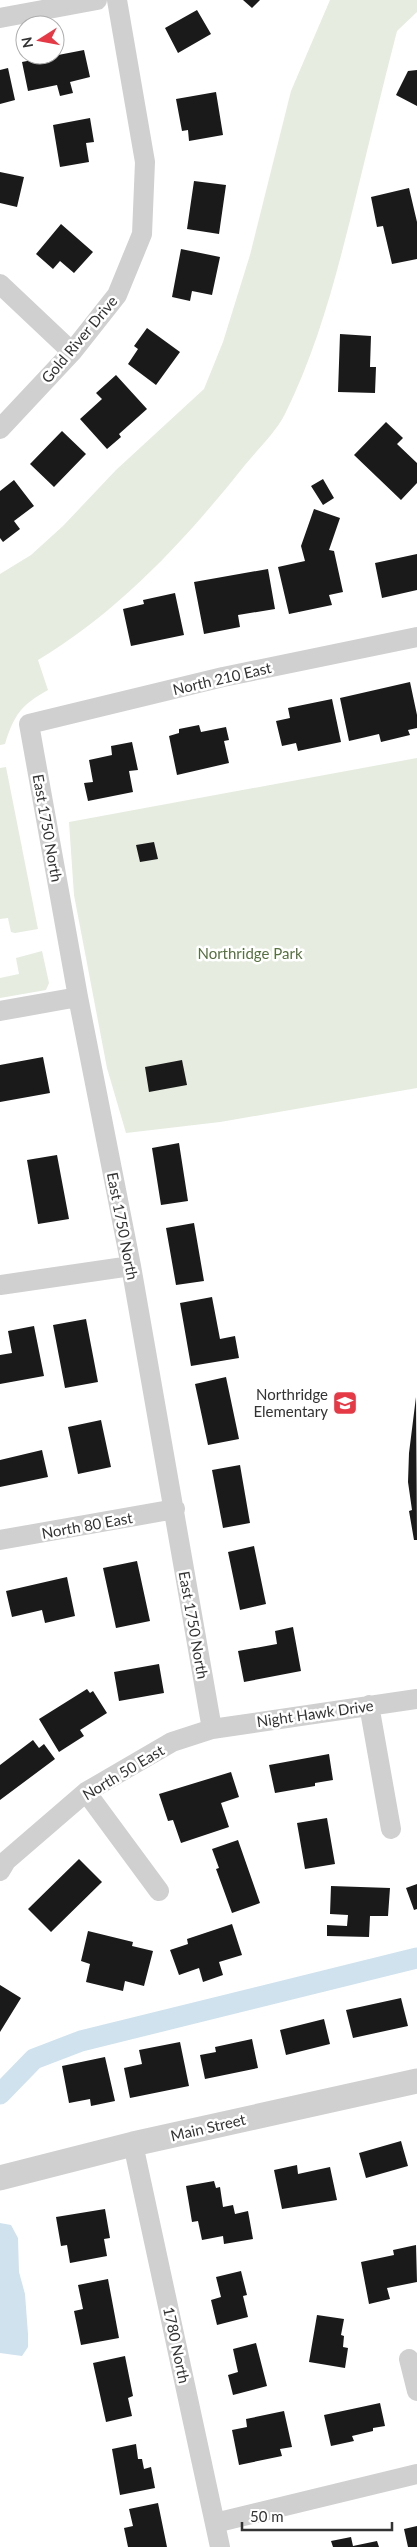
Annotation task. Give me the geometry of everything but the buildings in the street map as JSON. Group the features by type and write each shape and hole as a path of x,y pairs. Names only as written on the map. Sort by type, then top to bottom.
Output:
{"street":[{"path":"0,18 96,0"},
{"name":"Gold River Drive","path":"0,429 72,352 117,295 142,234 145,162 117,0"},
{"path":"0,284 72,352"},
{"name":"North 210 East","path":"29,724 224,677 417,637"},
{"name":"East 1750 North","path":"29,724 78,997 131,1266 212,1729"},
{"path":"0,1012 78,997"},
{"path":"0,1285 131,1266"},
{"name":"North 80 East","path":"0,1540 175,1509"},
{"name":"Night Hawk Drive","path":"212,1729 417,1699"},
{"path":"369,1705 391,1829"},
{"name":"North 50 East","path":"2,1863 86,1792 172,1742 212,1729"},
{"path":"86,1792 159,1891"},
{"name":"Main Street","path":"0,2178 133,2144 417,2080"},
{"name":"1780 North","path":"133,2144 220,2547"},
{"path":"409,2359 417,2392"},
{"path":"215,2523 417,2474"}],"green space":[{"path":"330,0 417,0 417,12 397,31 335,277 318,333 297,387 285,414 272,434 223,493 175,546 150,572 97,619 68,641 38,660 48,690 25,706 15,718 5,744 0,745 0,574 31,555 63,526 116,470 204,389 223,342 250,255 291,91"},
{"name":"Northridge Park","path":"417,758 417,1088 220,1122 126,1133 107,1068 74,895 69,822"},
{"path":"6,767 38,929 15,933 11,932 8,918 0,919 0,768"},
{"path":"42,951 49,983 46,990 0,998 0,978 19,974 16,958"}],"water":[{"path":"0,2223 11,2225 18,2238 19,2272 25,2294 28,2334 28,2347 22,2356 0,2353"}],"waterway":[{"path":"0,2094 34,2059 81,2041 417,1958"}],"place":[{"name":"Northridge Elementary","path":"345,1403"}]}
